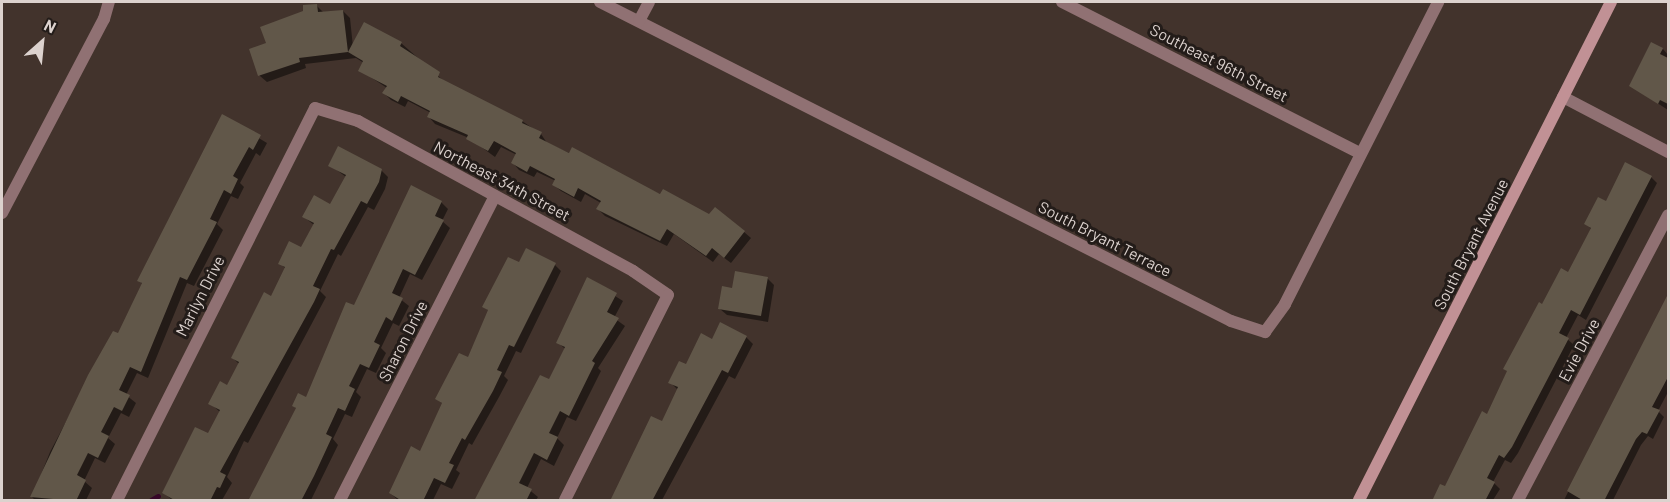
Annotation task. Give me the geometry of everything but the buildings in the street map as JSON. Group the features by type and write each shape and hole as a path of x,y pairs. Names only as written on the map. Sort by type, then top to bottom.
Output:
{"street":[{"path":"2,213 104,19 109,2"},
{"name":"South Bryant Terrace","path":"600,2 1222,316 1265,332 1285,304 1438,2"},
{"path":"639,21 649,2"},
{"name":"Southeast 96th Street","path":"1062,2 1360,153"},
{"name":"South Bryant Avenue","path":"1359,501 1611,2"},
{"path":"1563,97 1668,152"},
{"name":"Northeast 34th Street","path":"315,108 358,122 495,196 668,295 565,501"},
{"name":"Marilyn Drive","path":"117,501 315,108"},
{"name":"Sharon Drive","path":"339,501 495,196"},
{"name":"Evie Drive","path":"1518,501 1668,214"}],"waterway":[{"path":"151,500 158,496"}]}
